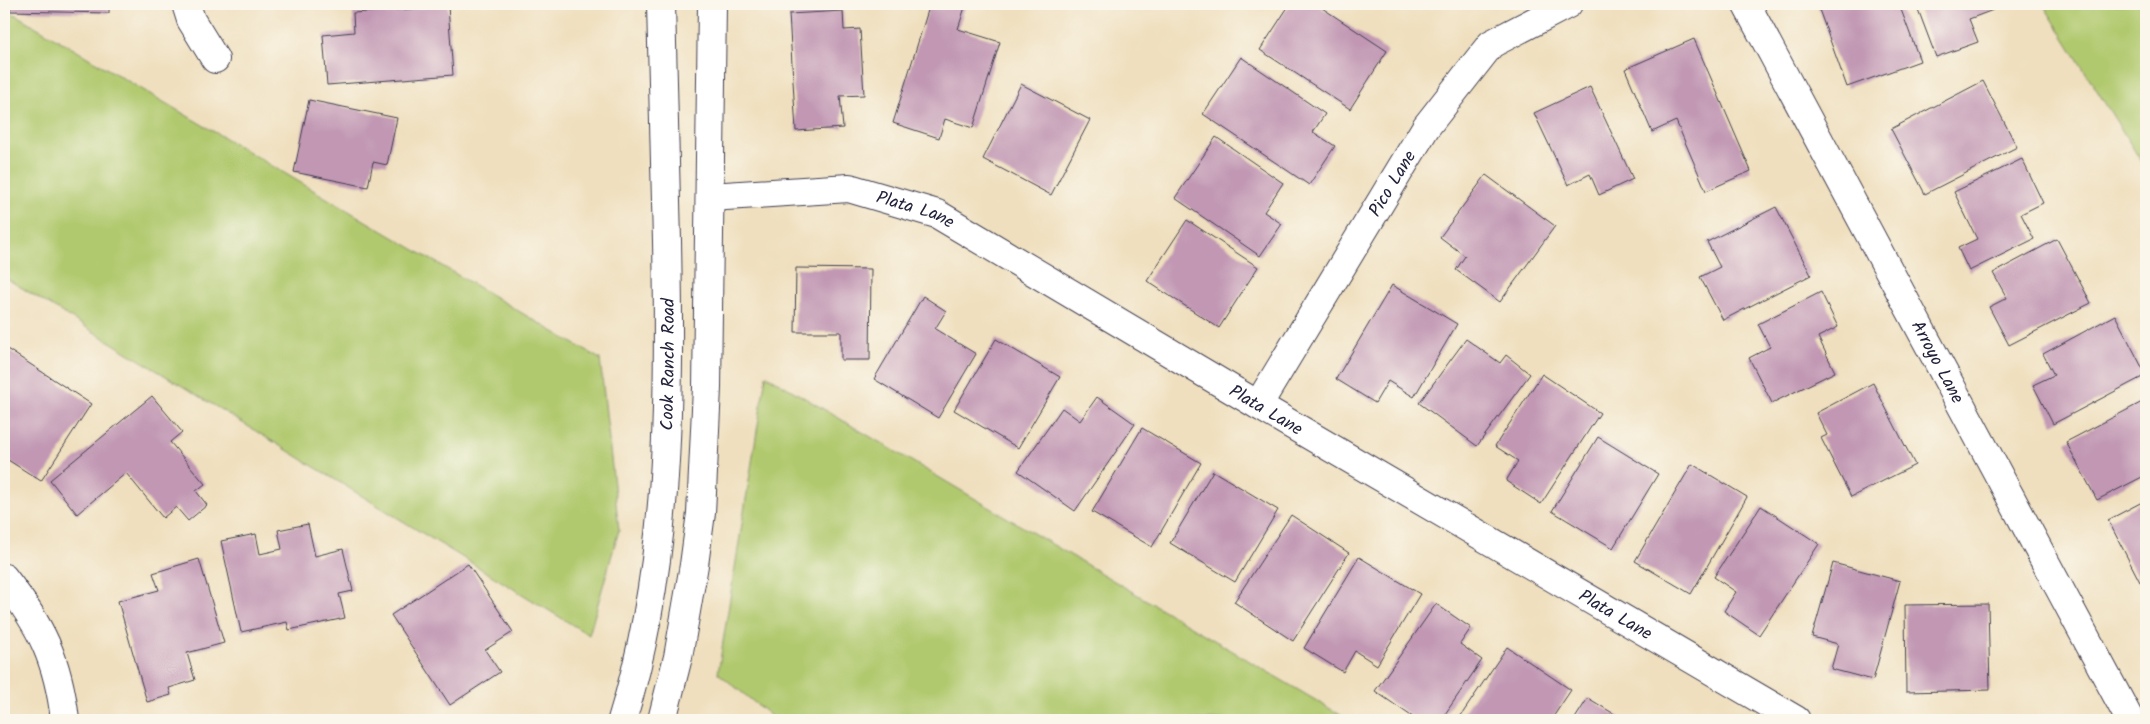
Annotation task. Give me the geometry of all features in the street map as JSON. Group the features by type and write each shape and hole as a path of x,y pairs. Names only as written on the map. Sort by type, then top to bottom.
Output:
{"street":[{"path":"186,4 191,20 215,59"},
{"name":"Cook Ranch Road","path":"622,720 650,597 662,503 665,456 668,315 661,4"},
{"path":"662,720 682,638 701,513 706,424 712,4"},
{"name":"Pico Lane","path":"1258,405 1426,126 1491,44 1568,4"},
{"name":"Arroyo Lane","path":"1746,4 2125,719"},
{"name":"Plata Lane","path":"710,197 849,188 937,214 1258,405 1796,720"},
{"path":"4,578 26,607 44,638 56,667 65,720"}],"green space":[{"path":"2043,4 2146,4 2146,169"},
{"path":"4,8 600,359 619,530 589,635 4,277"},
{"path":"766,375 1349,720 776,720 718,673"}],"building":[{"path":"10,4 109,4 109,13 10,11"},
{"path":"930,4 956,4 965,7 958,29 1000,42 973,128 945,119 939,138 893,123"},
{"path":"1290,4 1316,4 1387,51 1350,109 1260,50"},
{"path":"1817,4 1899,4 1920,61 1847,87"},
{"path":"1916,4 1991,4 1993,10 1969,19 1978,42 1936,57"},
{"path":"448,6 453,75 327,85 323,35 354,32 353,13"},
{"path":"843,11 844,30 860,29 864,95 840,96 843,128 796,131 789,14"},
{"path":"1694,39 1751,171 1706,191 1676,121 1652,132 1625,69"},
{"path":"1241,57 1325,114 1313,132 1335,146 1309,185 1203,114"},
{"path":"1983,81 2017,147 1925,194 1891,129"},
{"path":"1021,84 1090,120 1051,195 983,159"},
{"path":"1590,87 1633,179 1599,195 1590,174 1568,185 1534,113"},
{"path":"309,100 397,118 387,165 373,162 368,187 294,172"},
{"path":"1216,137 1283,183 1264,212 1282,224 1260,256 1175,198"},
{"path":"2022,159 2043,203 2021,214 2034,239 1969,271 1958,248 1977,239 1954,192"},
{"path":"1486,175 1555,226 1500,302 1456,270 1465,256 1440,237"},
{"path":"1776,207 1811,275 1723,320 1700,277 1720,267 1707,242"},
{"path":"1187,220 1258,267 1219,328 1147,281"},
{"path":"2057,239 2091,303 2009,345 1989,307 2007,298 1993,273"},
{"path":"796,268 871,269 870,360 841,360 841,332 795,332"},
{"path":"1392,285 1457,324 1414,397 1388,381 1375,403 1336,379"},
{"path":"1821,292 1838,327 1818,337 1835,372 1772,403 1749,358 1770,347 1758,324"},
{"path":"923,296 946,311 935,329 976,354 938,418 874,379"},
{"path":"2115,315 2146,375 2053,424 2033,385 2054,375 2043,354"},
{"path":"996,339 1060,377 1018,448 954,410"},
{"path":"1466,339 1500,363 1506,355 1530,374 1477,446 1419,403"},
{"path":"4,347 91,404 41,481 8,460 4,466"},
{"path":"1542,374 1600,413 1541,504 1506,481 1518,461 1495,446"},
{"path":"1873,383 1915,465 1851,497 1821,438 1827,435 1816,413"},
{"path":"152,396 182,432 170,442 205,484 196,491 207,505 188,521 176,507 163,518 126,473 77,514 50,480"},
{"path":"1097,397 1135,424 1075,511 1018,471 1062,408 1080,421"},
{"path":"2146,400 2146,475 2097,500 2066,442"},
{"path":"1142,428 1201,463 1152,547 1092,512"},
{"path":"1598,437 1658,474 1613,548 1552,511"},
{"path":"1692,464 1747,497 1691,594 1635,561"},
{"path":"1213,471 1278,510 1235,582 1170,543"},
{"path":"2146,500 2146,579 2140,582 2108,520"},
{"path":"1761,506 1819,544 1759,635 1724,611 1736,592 1714,577"},
{"path":"1291,515 1349,553 1293,641 1234,602"},
{"path":"308,524 315,556 343,549 353,591 339,594 345,618 289,630 287,622 241,632 221,541 256,534 260,554 282,549 278,530"},
{"path":"1359,557 1420,594 1377,665 1355,651 1343,672 1304,648"},
{"path":"199,559 224,643 187,653 195,680 169,688 171,695 147,702 118,601 159,590 153,573"},
{"path":"1833,563 1900,581 1873,680 1831,669 1838,644 1812,637"},
{"path":"468,564 513,632 485,650 500,672 450,705 391,615"},
{"path":"1436,604 1471,628 1460,644 1482,660 1441,720 1417,720 1375,691"},
{"path":"1988,604 1990,690 1906,692 1905,605"},
{"path":"1507,647 1571,690 1551,720 1458,720"},
{"path":"1588,698 1624,720 1574,720"}]}
